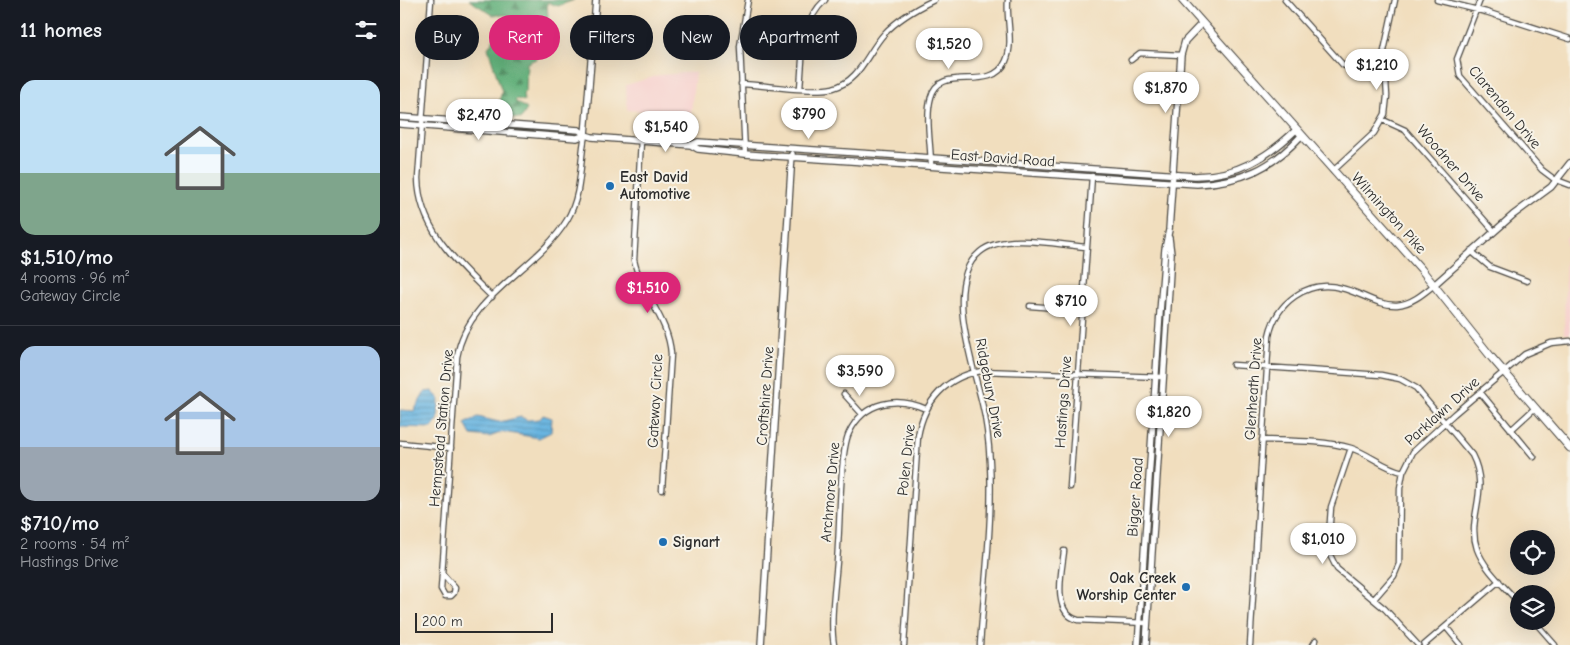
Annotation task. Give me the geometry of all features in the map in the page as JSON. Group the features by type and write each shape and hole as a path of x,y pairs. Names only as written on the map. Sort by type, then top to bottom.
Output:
{"main road":[{"name":"Wilmington Pike","path":"1182,0 1434,285 1504,372 1570,448"}],"street":[{"path":"431,0 418,183 423,213 443,246 492,298"},
{"name":"Hempstead Station Drive","path":"442,574 455,588 454,593 450,596 444,596 441,591 442,574 451,448 460,344 474,316 552,241 568,218 580,188 596,0"},
{"path":"745,154 740,41 748,0"},
{"path":"800,88 806,31 811,17 825,0"},
{"path":"742,84 828,89 847,82 859,72 877,43 891,28 910,12 934,0"},
{"path":"931,166 929,103 933,91 938,84 946,80 986,78 1002,68 1007,60 1009,49 1008,0"},
{"path":"1285,0 1343,65 1359,72 1385,71"},
{"path":"1333,171 1374,133 1383,120 1387,102 1385,43 1395,0"},
{"path":"1437,0 1477,10 1570,39"},
{"name":"Clarendon Drive","path":"1480,0 1458,55 1457,68 1460,76 1536,164 1558,180 1570,185"},
{"name":"Bigger Road","path":"1138,645 1159,377 1171,254 1169,231 1181,55 1185,41 1202,23"},
{"path":"1131,60 1140,52 1181,55"},
{"name":"East David Road","path":"400,117 579,130 585,135"},
{"name":"Woodner Drive","path":"1383,120 1405,130 1494,231"},
{"name":"East David Road","path":"400,124 578,138 585,135 691,145 698,149 745,154 1210,183 1236,178 1257,171 1285,153 1299,132"},
{"name":"East David Road","path":"691,145 698,142 1208,176 1239,169 1260,160 1299,132"},
{"name":"Gateway Circle","path":"641,141 634,260 639,276 668,334 671,354 662,490"},
{"name":"Croftshire Drive","path":"761,645 792,149"},
{"name":"Glenheath Drive","path":"1250,645 1269,336 1273,323 1281,309 1299,294 1314,288 1336,287 1382,303 1394,305 1413,300 1434,285 1494,231 1558,180 1570,163"},
{"name":"Hastings Drive","path":"1070,487 1093,169"},
{"name":"Ridgebury Drive","path":"980,645 990,464 986,423 964,324 962,289 966,270 976,256 986,248 1003,241 1087,247"},
{"path":"1471,251 1490,267 1527,280"},
{"path":"1030,306 1082,310"},
{"name":"Parklawn Drive","path":"1374,599 1394,576 1399,564 1403,472 1413,452 1480,392 1534,349 1551,343 1570,341"},
{"path":"1233,365 1393,377 1416,388 1472,455 1480,486 1474,528 1475,543 1484,562 1510,593"},
{"name":"Polen Drive","path":"904,645 918,436 926,409 935,396 951,382 975,372 995,370 1159,377"},
{"name":"Bigger Road","path":"1146,645 1159,377"},
{"path":"1480,392 1534,457"},
{"path":"844,394 862,414"},
{"name":"Archmore Drive","path":"834,645 845,445 848,433 862,414 880,404 894,402 909,403 926,409"},
{"path":"1511,430 1535,408"},
{"path":"1262,440 1338,445 1352,448 1384,467 1403,472"},
{"path":"400,444 451,448"},
{"path":"1352,448 1331,507 1327,546 1337,569 1374,599 1418,645"},
{"path":"1064,551 1061,598 1063,608 1069,616 1078,620 1147,623"},
{"path":"1424,645 1500,581"},
{"path":"1446,627 1461,645"},
{"path":"1542,630 1555,645"}],"shaded area":[{"path":"695,72 691,114 627,110 626,85 660,75"},
{"path":"1570,234 1570,334 1564,334 1566,238"}],"green space":[{"path":"469,0 574,0 558,6 547,2 548,15 493,15"},
{"path":"492,60 534,60 527,63 526,90 523,94 524,101 517,99 515,101 527,109 521,119 503,117 497,107 502,92"}],"water":[{"path":"432,391 439,398 438,420 432,428 400,427 400,410 414,411 425,392"},
{"path":"543,415 552,418 551,432 539,438 503,432 489,437 471,435 465,424 478,417 499,422 521,417 527,420 540,419"}],"place":[{"name":"East David Automotive","path":"610,186"},
{"name":"Signart","path":"663,542"},
{"name":"Oak Creek Worship Center","path":"1186,587"}]}
